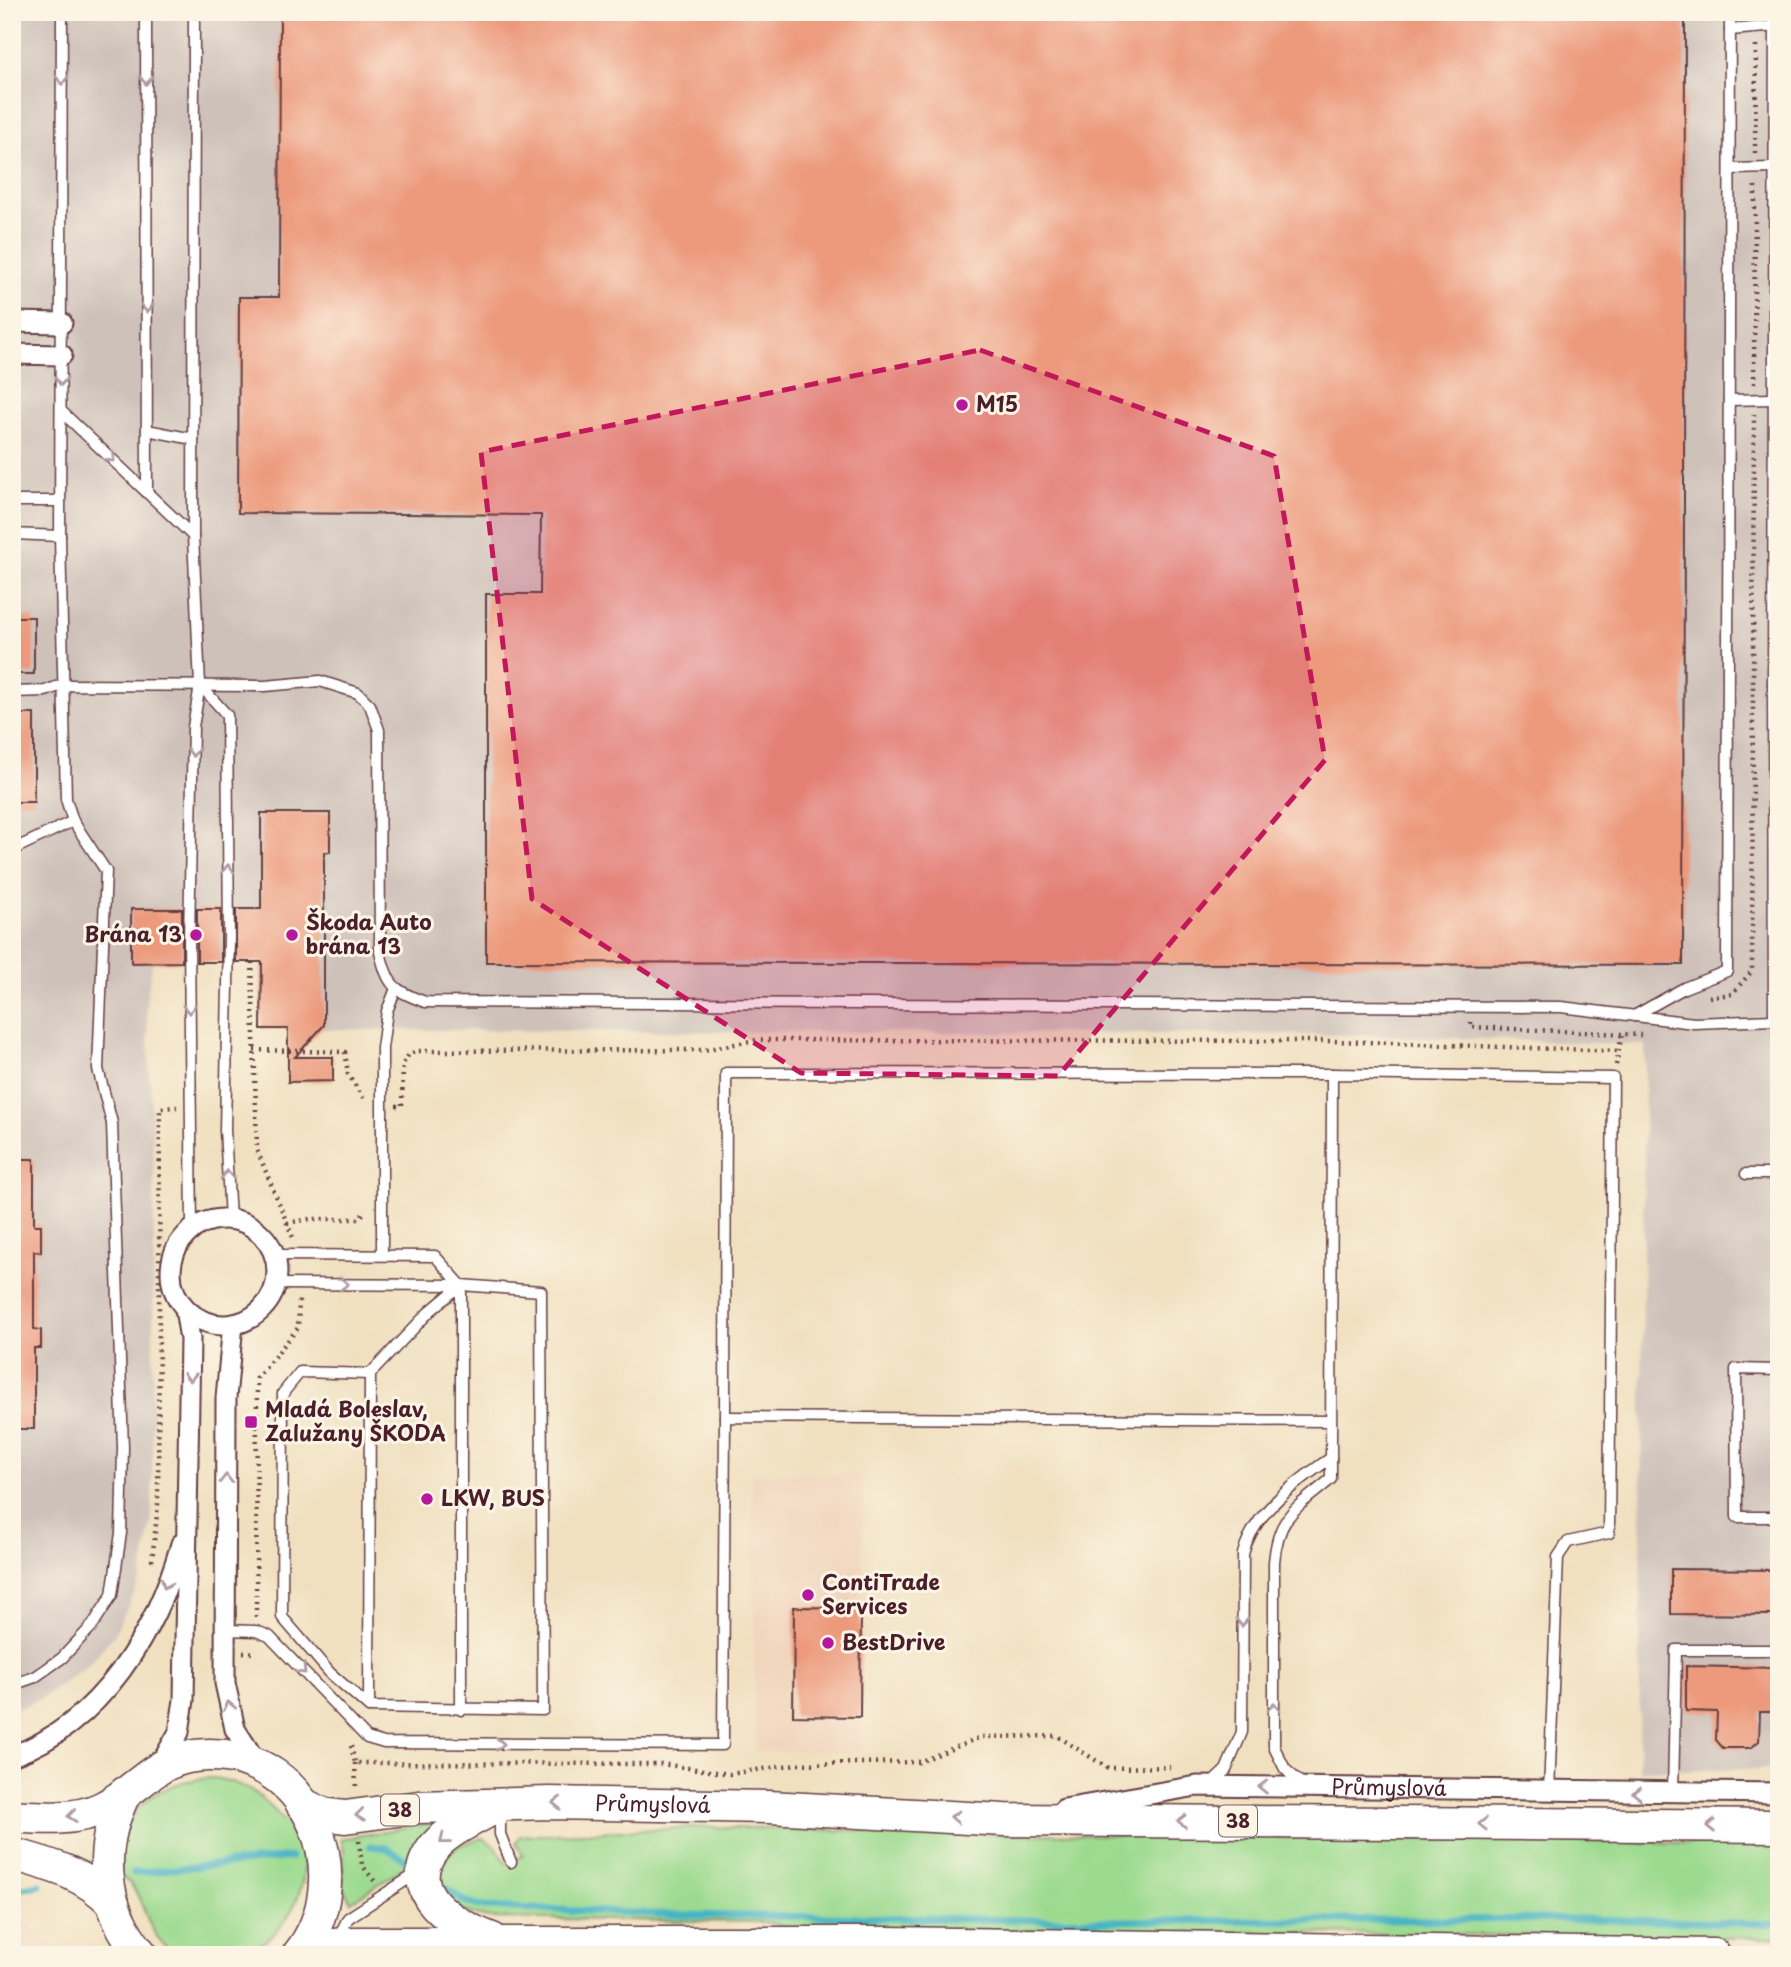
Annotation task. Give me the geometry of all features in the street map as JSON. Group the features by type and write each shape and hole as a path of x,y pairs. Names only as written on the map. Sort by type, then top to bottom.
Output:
{"main road":[{"name":"38","path":"12,1816 44,1818 100,1810 159,1767 183,1758 209,1755 243,1759 259,1766 283,1783 302,1804"},
{"path":"125,1793 117,1810 107,1847 106,1866 113,1903 129,1939 142,1955"},
{"name":"Průmyslová","path":"302,1804 323,1814 357,1816 419,1807 501,1804 769,1807 1004,1819 1779,1826"},
{"path":"298,1955 318,1920 327,1869 319,1834 302,1804"},
{"path":"501,1804 435,1846 425,1868 425,1881 436,1908 459,1924 492,1939 514,1942"},
{"path":"12,1854 68,1870 100,1890 113,1903"},
{"path":"321,1950 514,1942 745,1949 1714,1955"}],"street":[{"path":"12,322 62,323"},
{"path":"12,354 62,355"},
{"path":"159,1767 183,1720 190,1339 185,1309 171,1282 171,1268 174,1253 192,1229 204,1223 230,1219 257,1231 274,1255 276,1284 260,1310 233,1324 216,1325 199,1319 185,1309"},
{"path":"233,1324 226,1398 225,1683 230,1715 242,1743 259,1766"},
{"path":"12,1756 67,1726 111,1687 138,1644 166,1586 187,1520"},
{"name":"Průmyslová","path":"1004,1819 1208,1786 1549,1793 1779,1793"}],"lane":[{"path":"12,1685 35,1677 62,1658 92,1626 112,1595 121,1533 123,1448 112,1123 98,1069 106,871 73,821 66,799 60,536 62,12"},
{"path":"146,12 148,493"},
{"path":"192,1229 189,940 193,727 200,685 193,536 194,12"},
{"path":"1633,1016 1685,988 1727,971 1730,12"},
{"path":"12,692 45,691 62,685 265,686 320,681 358,693 370,705 379,730 380,952 385,974 396,991 425,1002 1561,1007 1694,1023 1776,1020 1773,399 1775,12"},
{"path":"1730,30 1777,27"},
{"path":"1730,169 1774,168"},
{"path":"1729,400 1773,399"},
{"path":"61,411 193,536"},
{"path":"147,430 193,439"},
{"path":"12,501 60,501"},
{"path":"12,534 60,536"},
{"path":"200,685 228,715 229,937 225,1130 230,1219"},
{"path":"12,850 73,821"},
{"path":"382,1255 382,1048 387,1011 396,991"},
{"path":"225,1630 256,1631 269,1636 366,1738 384,1743 723,1745 726,1073 1332,1074 1613,1078 1609,1533 1568,1542 1558,1557 1549,1793"},
{"path":"1306,1787 1285,1769 1274,1747 1276,1536 1289,1515 1331,1479 1332,1074"},
{"path":"1746,1174 1779,1174"},
{"path":"274,1255 435,1256 461,1285 461,1710"},
{"path":"276,1284 461,1285 541,1291 543,1710 369,1707 330,1673 282,1617 283,1392 300,1371 370,1374"},
{"path":"369,1707 370,1374 429,1312 461,1285"},
{"path":"1779,1370 1737,1370 1737,1517 1779,1517"},
{"path":"725,1417 1331,1421"},
{"path":"1208,1786 1226,1770 1242,1732 1243,1554 1247,1534 1278,1500 1331,1458"},
{"path":"1673,1793 1676,1650 1779,1650"},
{"path":"501,1804 500,1834 511,1862"},
{"path":"321,1950 348,1918 411,1877"}],"path":[{"path":"1694,1023 1695,998 1732,994 1752,971 1756,30"},
{"path":"252,962 257,1150 300,1254"},
{"path":"1471,1007 1471,1027 1622,1034"},
{"path":"254,1051 345,1052 348,1074 367,1105 382,1107 402,1106 403,1064 409,1054 418,1051 704,1050 756,1040 1333,1041 1620,1051"},
{"path":"287,1223 310,1219 359,1219 367,1209 368,1202"},
{"path":"263,1656 257,1653 256,1631 257,1378 298,1328 300,1283"},
{"path":"355,1763 661,1764 730,1774 797,1764 919,1762 981,1737 1057,1735 1108,1768 1194,1767 1208,1786"},
{"path":"343,1737 352,1746 355,1763 362,1865 385,1894"}],"highlighted area":[{"path":"980,350 1274,456 1325,760 1058,1076 801,1073 532,899 481,452"}],"shaded area":[{"path":"12,12 1779,12 1779,1047 1760,1047 1779,1048 1779,1769 1639,1770 1645,1045 1373,1035 264,1029 261,1025 260,962 153,962 146,1001 154,1161 152,1517 141,1579 114,1635 88,1665 42,1698 12,1711"},
{"name":"ContiTrade Services","path":"863,1473 862,1752 755,1751 752,1474"},
{"path":"12,1913 64,1955 12,1955"}],"green space":[{"path":"214,1778 236,1783 254,1792 296,1832 301,1841 304,1858 303,1876 291,1911 268,1939 233,1955 182,1955 162,1944 135,1890 114,1872 125,1830 140,1806 174,1785"},
{"path":"424,1824 441,1825 402,1869 351,1902 342,1886 344,1850 341,1839"},
{"path":"703,1827 942,1833 1779,1844 1779,1938 799,1928 762,1922 489,1918 454,1906 436,1874 444,1858 453,1849 483,1838 496,1847 506,1863 523,1856 516,1842 520,1836"}],"building":[{"name":"M15","path":"280,12 1685,12 1683,965 486,962 486,594 540,594 541,515 238,513 239,297 279,297"},
{"path":"12,617 34,617 34,674 12,674"},
{"path":"12,714 34,714 34,802 12,802"},
{"name":"Škoda Auto brána 13","path":"261,813 330,813 330,852 324,852 324,1025 295,1057 333,1057 333,1081 288,1082 288,1029 261,1029 262,962 236,962 236,909 261,909"},
{"path":"131,909 182,909 182,962 131,963"},
{"path":"197,909 221,909 221,962 197,962"},
{"path":"12,1159 34,1159 34,1225 41,1225 41,1252 34,1251 34,1329 41,1330 41,1348 34,1348 34,1429 12,1429"},
{"path":"1671,1569 1779,1570 1779,1615 1671,1614"},
{"name":"BestDrive","path":"794,1607 861,1608 860,1717 793,1716"},
{"path":"1686,1666 1779,1668 1779,1712 1760,1712 1759,1741 1751,1748 1723,1748 1716,1740 1717,1712 1686,1711"}],"waterway":[{"path":"370,1846 386,1848 408,1861"},
{"path":"134,1873 291,1857"},
{"path":"12,1890 40,1885"},
{"path":"446,1888 465,1902 483,1907 683,1915 1104,1921 1580,1919 1779,1924"}],"place":[{"name":"M15","path":"962,405"},
{"name":"Brána 13","path":"196,935"},
{"name":"Škoda Auto brána 13","path":"292,935"},
{"name":"Mladá Boleslav, Zalužany ŠKODA","path":"251,1422"},
{"name":"LKW, BUS","path":"427,1499"},
{"name":"ContiTrade Services","path":"808,1595"},
{"name":"BestDrive","path":"828,1643"}]}
